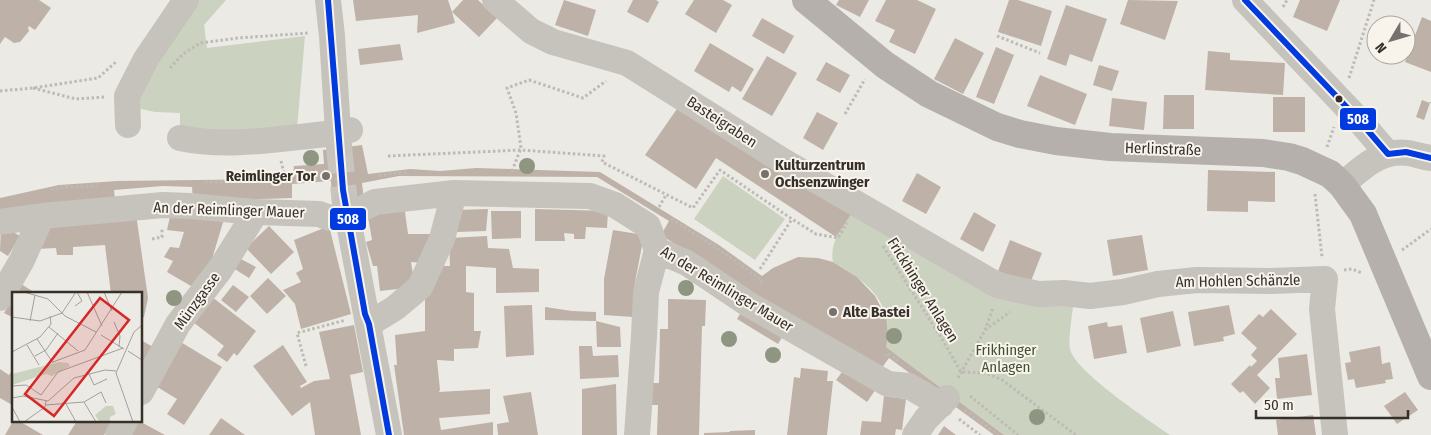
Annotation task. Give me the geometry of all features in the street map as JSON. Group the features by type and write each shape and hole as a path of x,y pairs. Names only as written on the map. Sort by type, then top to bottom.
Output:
{"main road":[{"name":"Herlinstraße","path":"806,0 876,58 929,94 997,126 1020,134 1056,141 1110,146 1263,153 1290,157 1321,168 1342,185 1363,214 1431,376"}],"street":[{"path":"128,125 127,96 146,59 186,0"},
{"path":"180,138 201,142 238,142 342,136 336,103 328,0"},
{"name":"Basteigraben","path":"495,0 531,31 552,42 627,62 783,161 997,285"},
{"path":"1244,0 1342,102 1388,154"},
{"path":"1342,185 1370,162 1388,154 1406,152 1431,158"},
{"path":"367,319 395,308 420,287 442,239 454,193"},
{"name":"An der Reimlinger Mauer","path":"0,222 42,216 163,205 256,212 319,214 330,218 346,209 358,211 375,202 454,193 590,196 615,205 648,226 657,250 688,263 748,304 888,384 909,386 953,396"},
{"path":"346,209 389,435"},
{"name":"Münzgasse","path":"142,390 178,324 219,271 256,212"},
{"path":"0,298 21,262 42,216"},
{"path":"637,435 646,292 657,250"},
{"path":"1325,279 1322,308 1335,435"},
{"name":"Am Hohlen Schänzle","path":"997,285 1038,294 1064,293 1090,296 1123,292 1158,284 1197,280 1271,281 1325,279"},
{"path":"916,435 926,419 953,396"},
{"path":"118,435 124,422"}],"path":[{"path":"1325,279 1314,185 1374,0"},
{"path":"238,38 242,32"},
{"path":"166,73 183,54 200,43 238,38 312,33"},
{"path":"997,36 1040,53"},
{"path":"845,114 876,58"},
{"path":"0,92 98,78 118,60"},
{"path":"521,150 516,113 506,88 529,80 583,98 624,67 627,62"},
{"path":"33,88 76,99 127,96"},
{"path":"388,156 521,150 604,156 602,162 693,208 720,170 792,220 816,234 838,238 857,205"},
{"path":"280,157 286,182"},
{"path":"658,208 666,195"},
{"path":"760,268 792,220"},
{"path":"1383,264 1431,229"},
{"name":"Frickhinger Anlagen","path":"880,243 961,372"},
{"path":"306,366 297,333 367,319"},
{"path":"985,330 961,372 953,396 1018,435"},
{"path":"961,372 986,373 1002,380 1076,435"}],"green space":[{"path":"197,0 226,0 204,25 207,48 305,36 297,129 201,133 180,126 180,113 155,112 137,108 137,99"},
{"path":"723,176 785,219 755,260 694,219"},
{"name":"Frikhinger Anlagen","path":"852,213 1073,307 1070,349 1075,359 1114,395 1170,435 1004,435 886,347 886,319 884,309 879,300 858,278 833,262 832,255 835,242"}],"building":[{"path":"0,0 39,0 51,8 35,30 29,26 29,31 20,42 14,43 5,37 0,44"},
{"path":"353,0 448,0 455,23 417,33 418,15 356,21"},
{"path":"463,0 478,0 497,18 479,37 452,12"},
{"path":"564,0 596,10 588,36 555,25"},
{"path":"633,0 656,0 659,2 648,23 627,12"},
{"path":"694,0 723,0 732,5 716,33 685,14"},
{"path":"839,0 869,0 860,17 836,5"},
{"path":"886,0 917,0 936,9 915,54 889,42 895,30 875,21"},
{"path":"1009,0 1018,0 1052,11 1041,46 998,32"},
{"path":"1128,0 1178,1 1165,40 1120,24"},
{"path":"1300,0 1340,0 1327,31 1293,17"},
{"path":"1066,5 1107,19 1092,62 1070,54 1066,66 1047,59"},
{"path":"1422,17 1431,21 1431,72 1413,65 1416,65 1416,33"},
{"path":"762,18 794,36 784,54 752,36"},
{"path":"955,38 984,53 963,94 934,79"},
{"path":"710,43 754,69 741,92 732,86 729,92 694,71"},
{"path":"400,44 403,60 360,65 358,49"},
{"path":"996,47 1014,55 994,104 976,97"},
{"path":"1208,51 1230,53 1230,60 1285,63 1283,95 1205,90"},
{"path":"767,56 797,73 772,116 742,99"},
{"path":"826,62 850,75 840,93 816,80"},
{"path":"1099,65 1119,71 1112,91 1093,85"},
{"path":"1040,75 1087,94 1075,125 1027,106"},
{"path":"1164,95 1194,95 1194,129 1163,129"},
{"path":"1273,97 1305,97 1305,132 1273,132"},
{"path":"1112,98 1147,102 1144,130 1109,126"},
{"path":"1422,100 1430,103 1424,120 1416,117"},
{"name":"Kulturzentrum Ochsenzwinger","path":"681,103 852,213 836,237 716,158 696,189 645,155"},
{"path":"817,112 838,123 823,150 803,138"},
{"path":"362,145 368,174 410,169 440,171 476,168 600,172 719,245 762,276 773,268 798,257 818,258 833,262 857,277 875,296 886,317 888,337 886,347 1004,435 994,435 889,358 878,373 746,290 661,235 669,221 597,177 399,176 362,183 364,200 332,205 331,181 292,184 292,198 193,201 192,187 163,186 114,190 115,201 0,217 0,198 59,185 117,181 292,180 294,166 324,164 323,150"},
{"path":"1208,170 1275,172 1275,202 1248,201 1248,212 1207,211"},
{"path":"917,173 941,187 926,214 902,201"},
{"path":"404,205 408,234 436,234 425,263 411,262 415,287 380,291 377,266 373,266 366,242 372,240 367,211"},
{"path":"488,209 486,231 456,232 456,210"},
{"path":"535,209 608,211 607,228 586,227 585,239 574,239 574,234 564,233 565,241 535,241"},
{"path":"491,211 521,211 521,238 492,239"},
{"path":"171,212 224,219 212,259 191,286 167,272 173,261 164,257 170,247 179,248 184,232 167,230"},
{"path":"974,212 996,225 983,252 960,239"},
{"path":"136,214 148,298 144,317 142,317 142,292 111,292 105,245 73,247 73,255 57,255 56,248 36,249 49,224"},
{"path":"1,225 20,236 8,256 0,251"},
{"path":"269,226 294,252 271,274 246,248"},
{"path":"329,226 351,314 301,329 295,304 283,290 301,282 296,273 303,269 294,240"},
{"path":"613,230 644,235 635,282 633,317 604,315 604,279"},
{"path":"1142,235 1148,270 1113,276 1107,240"},
{"path":"487,236 488,248 509,249 513,268 539,269 539,292 496,293 496,268 466,266 466,292 474,293 474,331 481,331 478,348 454,349 454,361 437,360 439,392 490,389 490,414 439,418 441,430 493,422 493,435 404,435 394,365 397,365 395,335 425,331 425,292 432,292 432,266 450,266 449,238"},
{"path":"1010,240 1042,253 1031,281 1020,280 998,271"},
{"path":"239,258 256,267 249,278 233,268"},
{"path":"268,278 286,296 267,314 250,296"},
{"path":"21,284 34,292 16,292"},
{"path":"233,285 249,297 236,312 221,300"},
{"path":"212,297 256,331 237,356 234,353 227,362 217,355 224,346 193,322"},
{"path":"668,299 706,300 705,326 702,326 699,435 657,435 658,405 649,405 650,383 659,383 660,329 668,329"},
{"path":"12,300 12,317 4,313"},
{"path":"532,305 534,355 506,357 504,306"},
{"path":"1229,305 1235,334 1223,337 1224,341 1194,346 1188,312"},
{"path":"745,306 786,331 778,344 737,319"},
{"path":"545,307 596,312 596,321 545,320"},
{"path":"1271,309 1297,334 1257,375 1270,388 1255,404 1243,391 1240,393 1231,384 1250,365 1251,367 1257,361 1251,355 1257,348 1241,333 1259,314 1263,317"},
{"path":"1173,311 1181,346 1147,353 1140,318"},
{"path":"596,321 620,327 621,347 597,347"},
{"path":"1107,322 1108,327 1122,325 1127,353 1094,359 1088,326"},
{"path":"354,325 363,372 350,375 361,435 315,435 310,402 292,416 253,366 283,345 307,382 300,386 301,388 314,381 330,379 319,332"},
{"path":"142,341 153,347 142,364"},
{"path":"179,341 222,367 184,425 167,414 177,399 154,385"},
{"path":"579,346 592,346 593,356 618,355 619,377 580,379"},
{"path":"1380,346 1382,364 1390,362 1393,379 1385,380 1386,383 1356,388 1354,379 1348,380 1345,363 1351,362 1349,352"},
{"path":"1307,354 1312,395 1277,399 1275,378 1280,378 1278,358"},
{"path":"846,367 876,389 867,402 836,380"},
{"path":"801,368 828,371 827,381 833,381 827,435 787,435 794,377 800,378"},
{"path":"0,369 9,375 12,370 12,405 0,398"},
{"path":"616,384 617,435 582,435 582,389"},
{"path":"531,392 538,435 498,435 497,424 509,422 503,396"},
{"path":"1405,392 1418,410 1397,424 1384,406"},
{"path":"884,396 906,399 902,430 896,429 895,435 860,435 862,421 881,422"},
{"path":"1313,415 1316,435 1278,435 1276,420"},
{"path":"221,418 245,435 209,435"},
{"path":"12,422 21,422 43,435 5,435"},
{"path":"76,422 112,422 104,435 68,435"},
{"path":"132,422 141,422 165,435 126,435"},
{"path":"944,426 956,435 938,435"},
{"path":"755,430 755,435 704,435 704,433"}],"tunnel":[{"path":"339,147 345,203"}],"transit line":[{"name":"508","path":"328,0 343,190 389,435"},
{"name":"508","path":"1245,0 1357,118 1388,154 1406,152 1431,158"}],"place":[{"name":"Kulturzentrum Ochsenzwinger","path":"765,174"},
{"name":"Reimlinger Tor","path":"326,176"},
{"name":"Alte Bastei","path":"833,312"}]}
